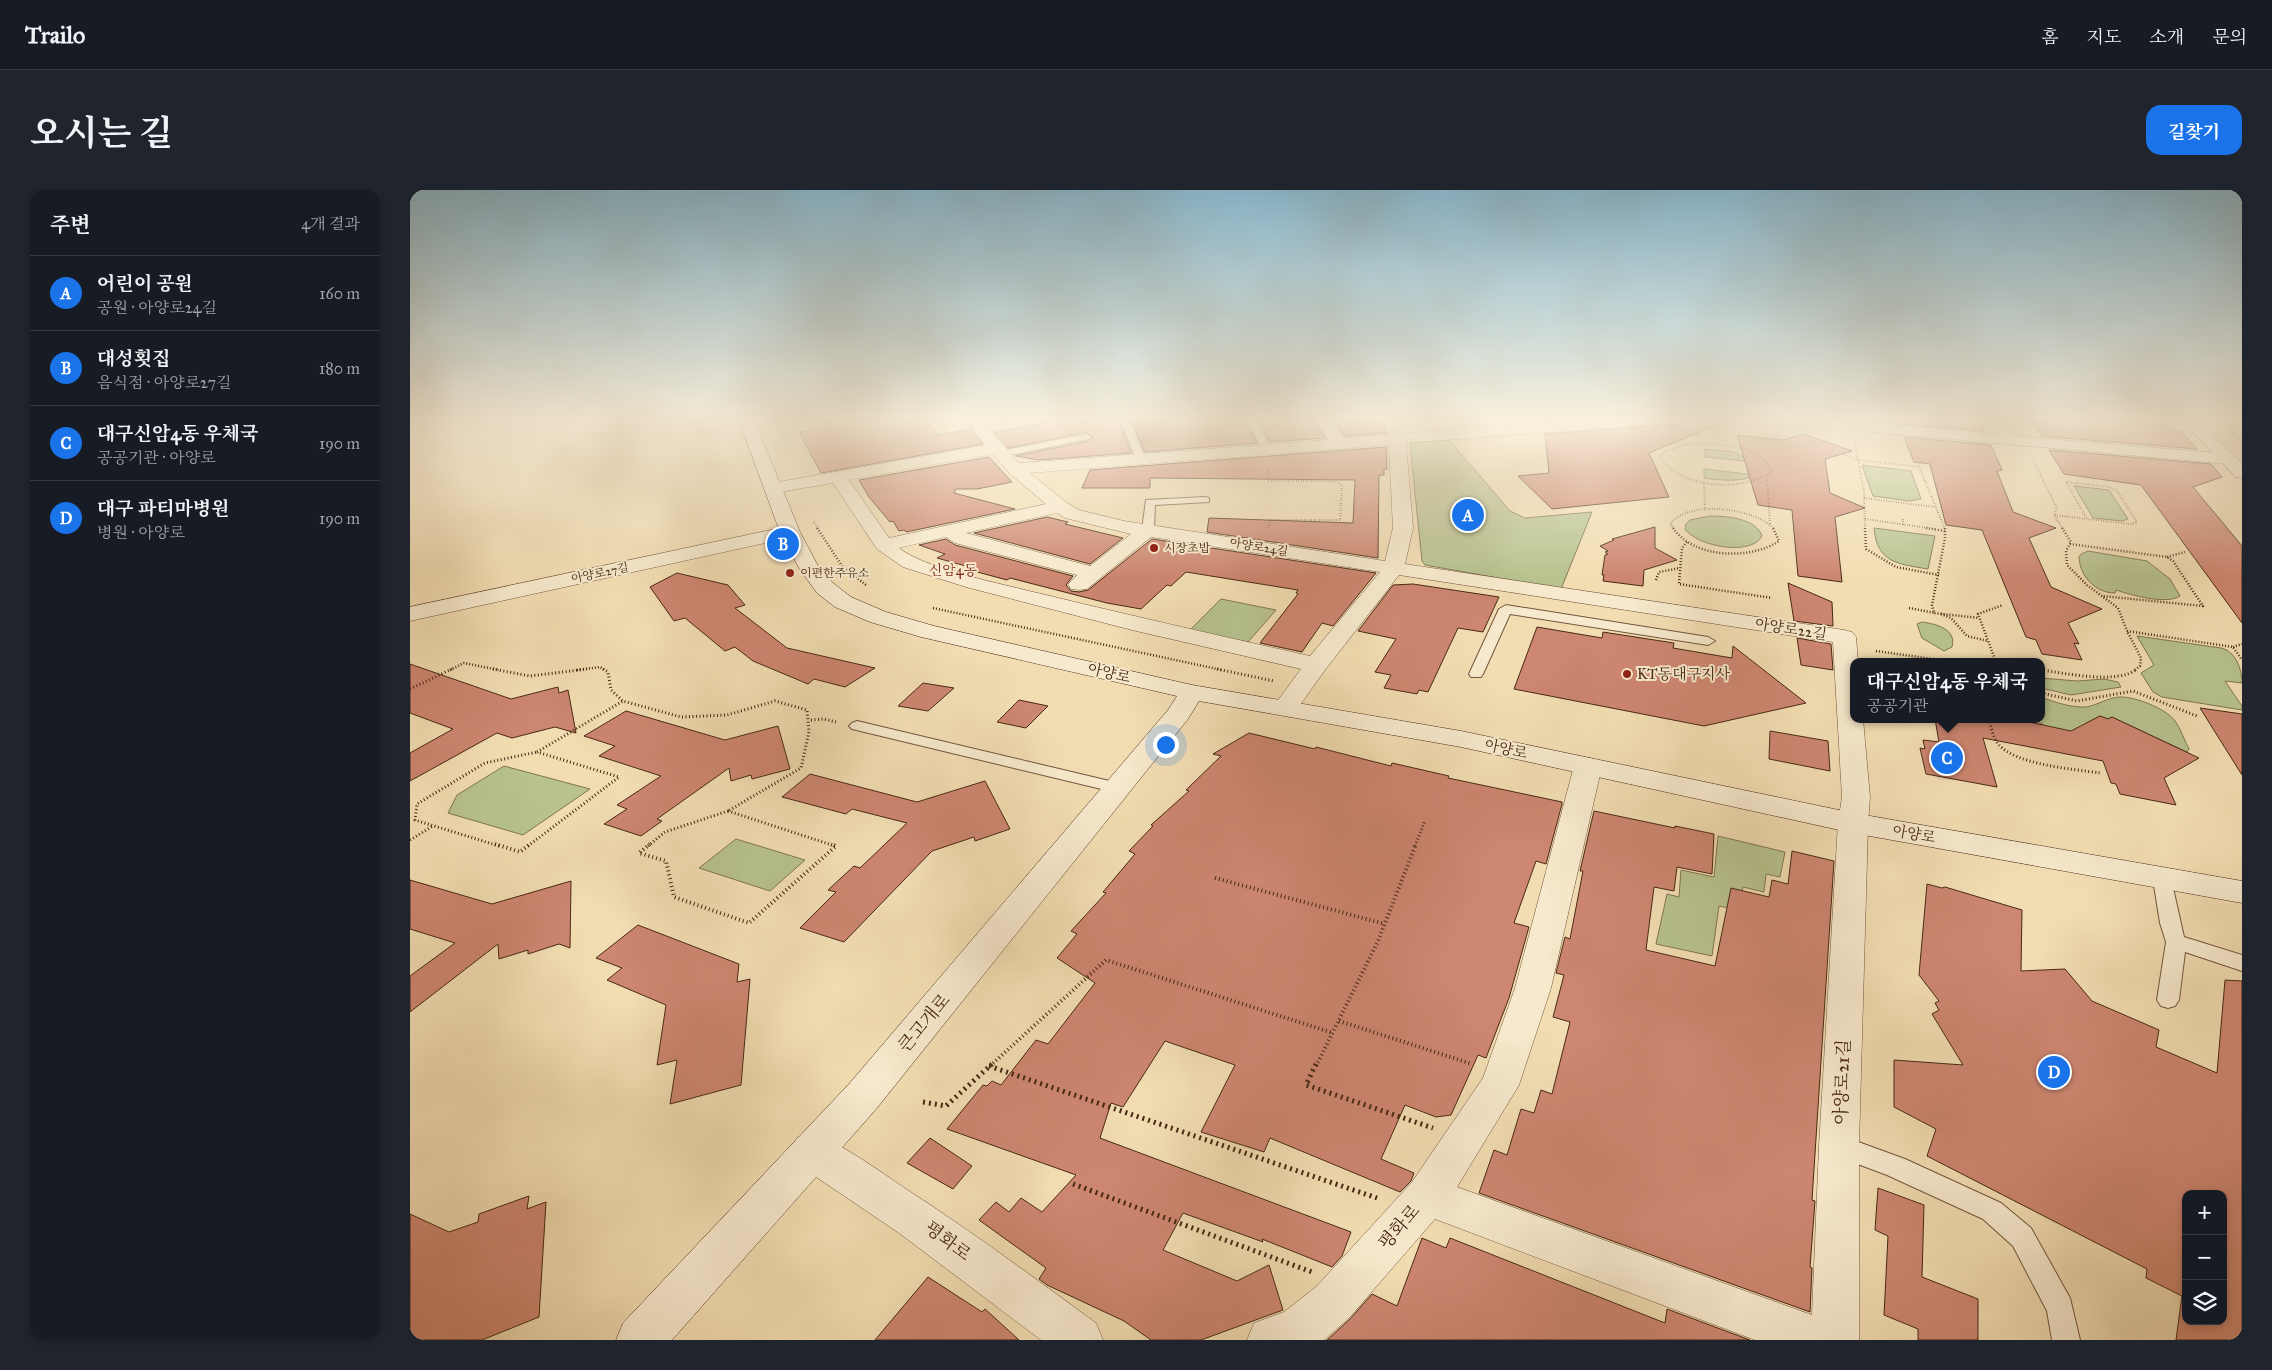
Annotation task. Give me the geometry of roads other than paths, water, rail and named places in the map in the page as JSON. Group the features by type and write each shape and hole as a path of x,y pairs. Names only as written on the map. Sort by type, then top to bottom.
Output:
{"street":[{"name":"아양로","path":"766,471 790,532 809,568 825,588 842,602 878,617 938,634 1192,692 1286,706 1461,739 1853,824 2242,892"},
{"path":"773,488 877,471"},
{"name":"아양로24길","path":"1016,471 1060,507 1072,514 1124,527 1643,606"},
{"path":"1286,706 1316,665 1394,568 1403,528 1399,471"},
{"path":"838,477 884,545 910,563 973,583 1132,623 1316,665"},
{"path":"884,545 1060,507"},
{"path":"1053,602 1094,573 1148,530"},
{"path":"950,531 962,539 1094,573"},
{"name":"아양로27길","path":"410,614 790,532"},
{"name":"아양로22길","path":"1643,606 1844,637 1850,718"},
{"name":"큰고개로","path":"640,1340 874,1084 1179,714 1192,692"},
{"name":"아양로22길","path":"1850,723 1856,798 1853,824"},
{"name":"평화로","path":"1271,1340 1298,1331 1333,1302 1420,1203 1502,1080 1533,988 1588,766"},
{"name":"아양로21길","path":"1835,1340 1839,1146 1853,824"},
{"name":"평화로","path":"811,1151 860,1180 927,1225 1079,1340"},
{"path":"1420,1203 1817,1340"}],"lane":[{"path":"1148,530 1150,502 1206,500"},
{"path":"1528,612 1535,590"},
{"path":"1476,674 1506,609 1708,641"},
{"path":"857,726 1118,788"},
{"path":"2162,879 2170,923 2176,942 2168,1000"},
{"path":"2176,942 2242,963"},
{"path":"1839,1146 1896,1167 1992,1211 2022,1237 2060,1308 2068,1339"}],"place":[{"name":"어린이 공원","path":"1468,515"},
{"name":"대성횟집","path":"783,544"},
{"name":"시장초밥","path":"1154,548"},
{"name":"이편한주유소","path":"790,573"},
{"name":"KT동대구지사","path":"1627,674"},
{"name":"대구신암4동 우체국","path":"1947,758"},
{"name":"대구 파티마병원","path":"2054,1072"}],"district":[{"name":"신암4동","path":"953,570"}]}
